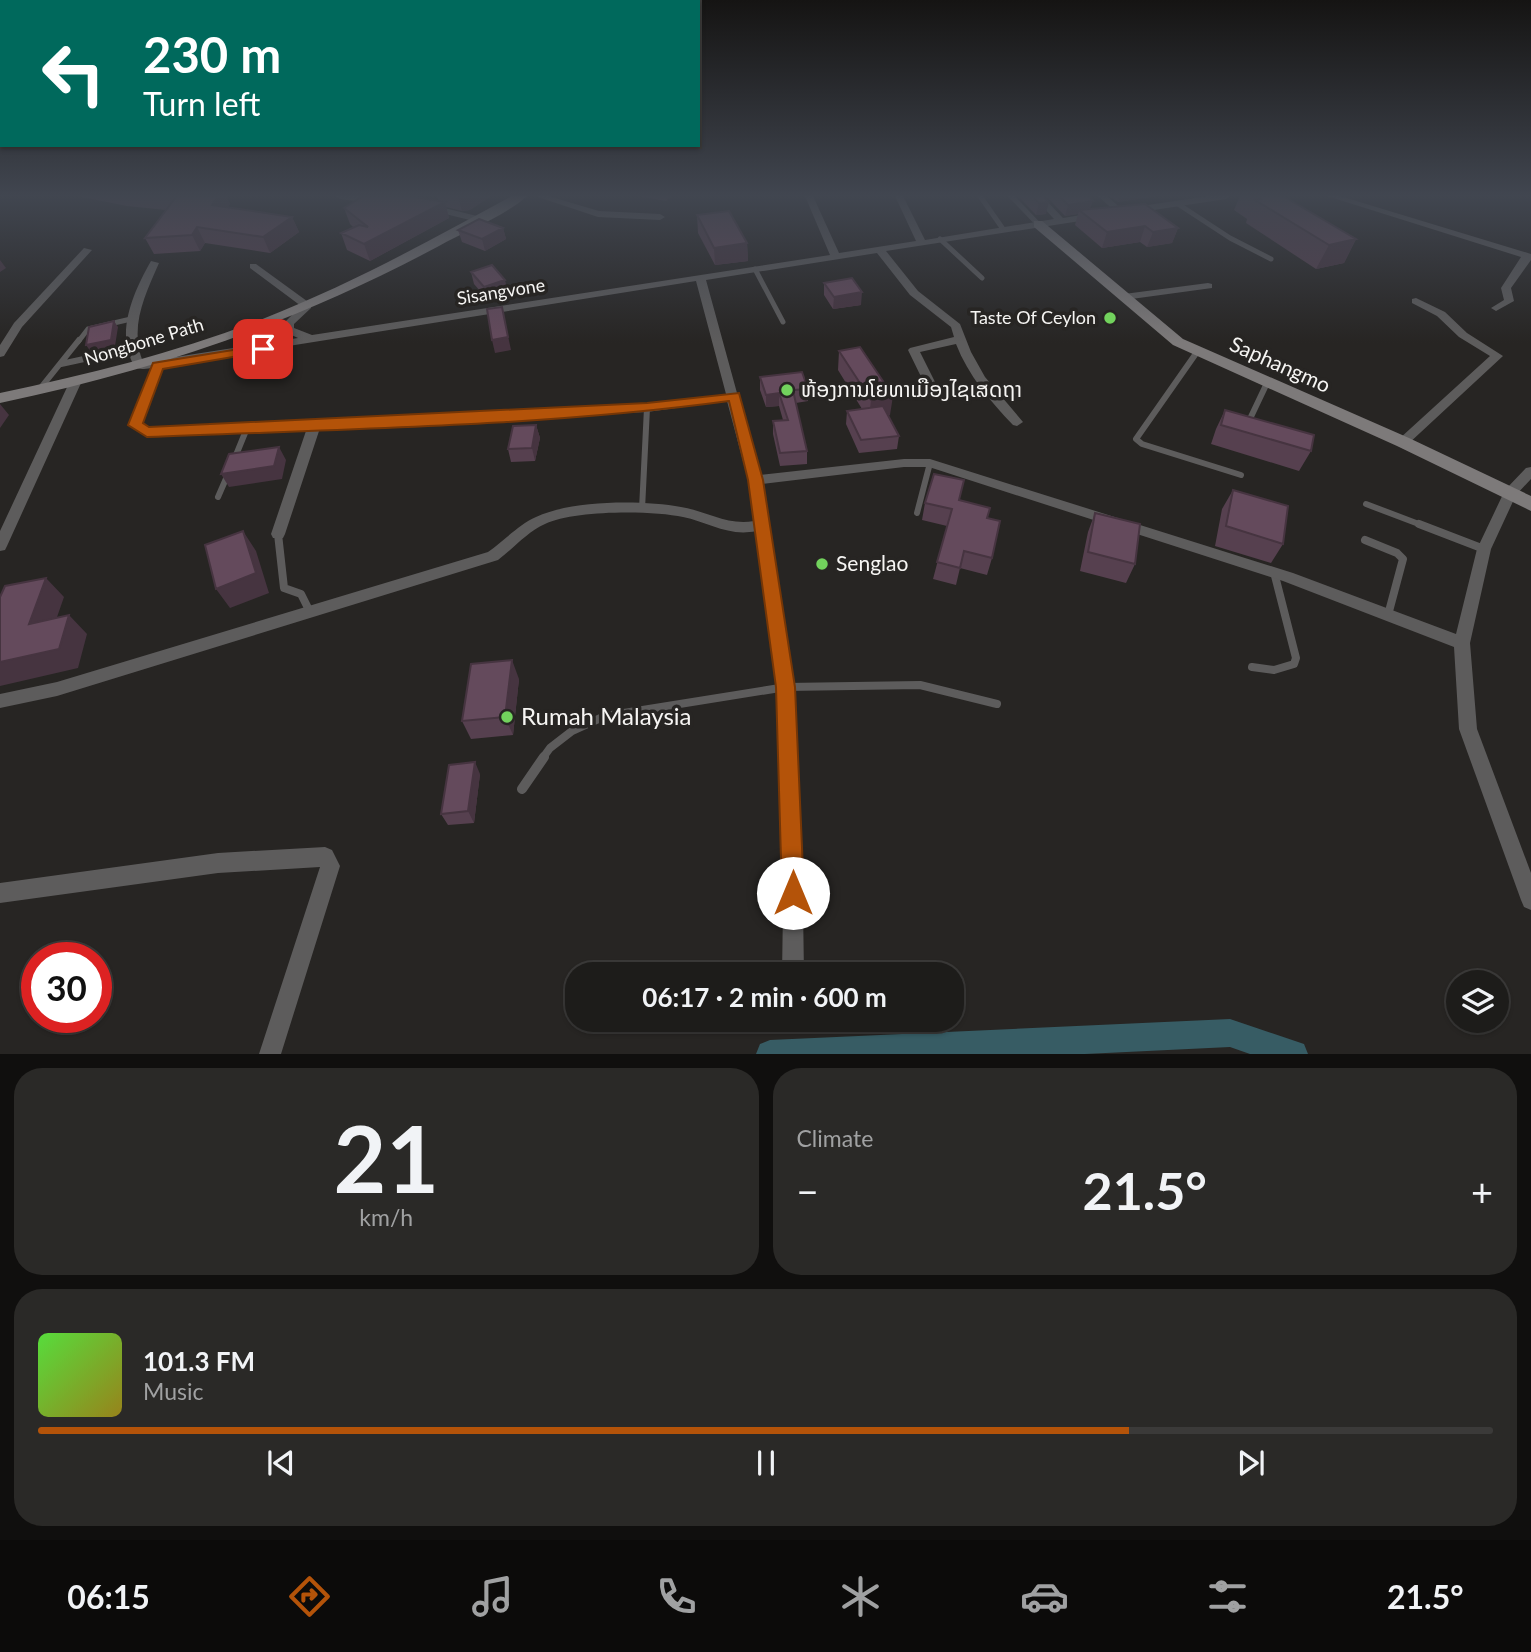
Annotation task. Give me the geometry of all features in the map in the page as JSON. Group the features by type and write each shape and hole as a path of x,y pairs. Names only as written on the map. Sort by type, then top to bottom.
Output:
{"street":[{"name":"Nongbone Path","path":"0,398 75,383 139,366 307,306 427,245"},
{"path":"830,245 835,256"},
{"name":"Sisangvone","path":"139,366 157,366 909,245"},
{"name":"Saphangmo","path":"1063,245 1167,334 1197,352 1403,442 1531,504"},
{"path":"1491,245 1529,257 1506,288 1509,301 1496,308"},
{"path":"0,354 18,325 87,250"},
{"path":"880,250 914,293 956,326 957,340 999,404 1017,422"},
{"path":"139,366 130,349 131,318 154,263"},
{"path":"254,266 307,306 289,323 289,330 316,340"},
{"path":"700,278 755,480 786,687 793,839 793,962"},
{"path":"1124,297 1208,286"},
{"path":"1403,442 1497,356 1457,330 1441,314 1416,301"},
{"path":"932,388 914,350 957,340"},
{"path":"157,366 135,425 141,430 314,426 647,408 734,396"},
{"path":"0,546 75,383"},
{"path":"278,534 314,426"},
{"path":"755,480 904,463 930,463 1274,572 1462,643"},
{"path":"1531,471 1510,493 1484,549 1462,643 1468,729 1531,900"},
{"path":"0,701 57,689 493,556 545,518 642,509 684,512 723,527 748,528 760,525"},
{"path":"0,893 218,863 325,857 330,866 272,1049"}],"lane":[{"path":"947,245 982,278"},
{"path":"1244,245 1271,259"},
{"path":"755,269 783,322"},
{"path":"39,391 88,329 131,318"},
{"path":"61,364 130,349"},
{"path":"1197,352 1136,439 1142,444 1241,475"},
{"path":"1247,424 1267,383"},
{"path":"642,509 647,408"},
{"path":"218,497 247,428"},
{"path":"917,513 930,463"},
{"path":"1366,504 1484,549"},
{"path":"278,534 284,588 301,594 310,612"},
{"path":"1365,540 1397,553 1403,559 1388,615"},
{"path":"1252,667 1274,670 1294,664 1296,658 1274,572"},
{"path":"522,789 550,748 572,731 605,716 786,687 920,685 998,704"}],"building":[{"path":"492,265 505,280 484,287 471,272"},
{"path":"852,278 862,292 834,297 824,283"},
{"path":"502,307 508,337 492,340 487,309"},
{"path":"114,321 111,340 86,345 89,327"},
{"path":"860,347 893,396 871,400 839,351"},
{"path":"802,372 808,389 794,390 794,395 807,451 780,453 773,421 788,420 779,393 766,395 760,377"},
{"path":"883,406 899,436 861,440 847,411"},
{"path":"1225,410 1314,435 1311,451 1221,425"},
{"path":"536,425 532,448 508,449 513,426"},
{"path":"279,447 274,466 221,474 229,454"},
{"path":"934,474 964,480 959,500 990,508 987,518 1000,521 992,558 964,551 960,568 937,562 952,509 925,503"},
{"path":"1233,490 1288,506 1283,544 1226,526"},
{"path":"1095,513 1140,524 1135,564 1088,552"},
{"path":"243,531 256,573 216,589 205,545"},
{"path":"46,578 29,624 69,615 59,649 0,662 0,597 5,586"},
{"path":"512,660 505,717 462,721 471,664"},
{"path":"475,762 468,811 441,814 449,765"}],"waterway":[{"path":"770,1054 1230,1033 1294,1054"}],"place":[{"name":"Taste Of Ceylon","path":"1110,318"},
{"name":"ຫ້ອງການໂຍທາເມືອງໄຊເສດຖາ","path":"787,390"},
{"name":"Senglao","path":"822,564"},
{"name":"Rumah Malaysia","path":"507,717"}],"route":[{"path":"263,349 157,366 135,425 147,432 314,426 647,408 734,396 755,480 786,687 790,737 793,893"}]}
